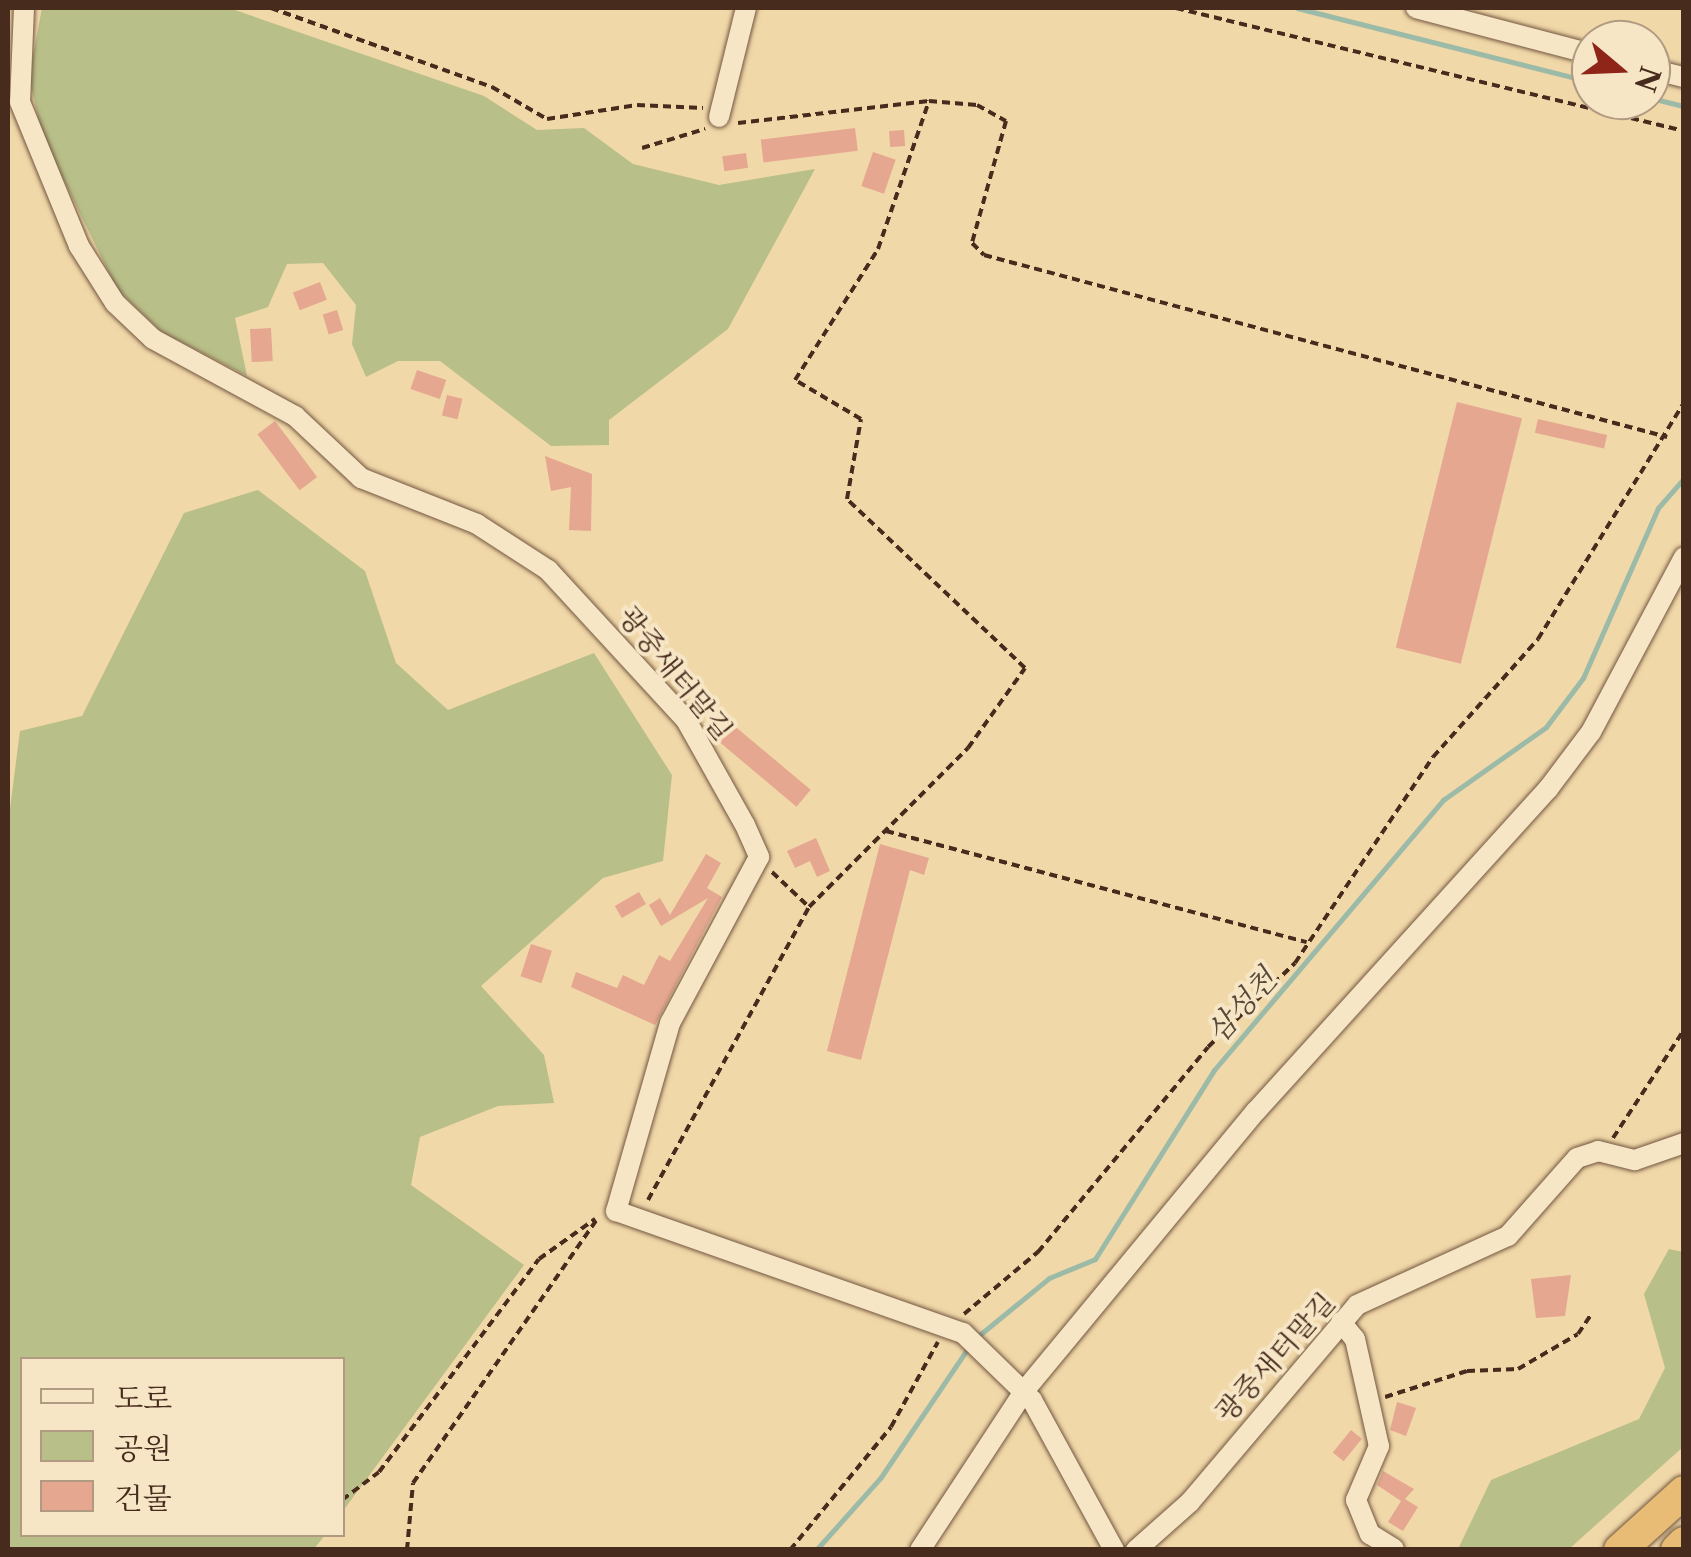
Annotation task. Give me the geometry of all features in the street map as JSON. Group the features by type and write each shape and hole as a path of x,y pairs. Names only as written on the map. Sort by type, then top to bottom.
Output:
{"highway":[{"path":"1620,1550 1684,1492"},
{"path":"1677,1550 1684,1544"}],"street":[{"name":"광중새터말길","path":"24,8 20,102 79,246 114,303 153,339 295,416 361,478 477,524 548,570 686,720 759,858"},
{"path":"721,119 746,8"},
{"path":"1416,8 1571,49"},
{"path":"920,1550 1018,1383 1548,789 1591,732 1684,558"},
{"path":"759,858 670,1023 608,1214 636,1220 956,1329 1018,1383 1114,1550"},
{"path":"1598,1150 1635,1160 1684,1143"},
{"name":"광중새터말길","path":"1136,1550 1190,1502 1341,1322 1383,1288 1508,1236 1577,1158 1598,1150"},
{"path":"1341,1322 1355,1339 1380,1446 1356,1500 1364,1541 1394,1548"}],"path":[{"path":"271,8 492,87 547,119 670,103 721,119"},
{"path":"1176,8 1684,131"},
{"path":"636,1220 809,906 968,748 1025,668 847,499 861,419 795,380 878,249 929,101"},
{"path":"642,148 721,119 929,101 977,105 1006,122 972,243 984,255 1667,436"},
{"path":"790,1550 891,1427 956,1329 1038,1252 1308,942 1432,757 1538,639 1684,403"},
{"path":"886,831 1308,942"},
{"path":"759,858 809,906"},
{"path":"1598,1150 1684,1030"},
{"path":"345,1498 379,1472 539,1259 608,1214"},
{"path":"407,1550 412,1483 608,1214"},
{"path":"1372,1405 1430,1379 1518,1369 1578,1334 1590,1315"}],"green space":[{"path":"42,8 229,8 484,96 537,130 584,128 633,164 719,185 815,169 728,329 609,420 609,445 551,446 440,361 398,361 366,377 352,344 356,305 323,263 287,264 268,307 235,318 247,376 162,332 117,289 43,138 29,77"},
{"path":"258,490 365,571 396,663 448,710 594,653 672,775 663,861 603,878 481,986 544,1055 554,1103 498,1106 420,1137 411,1185 524,1265 345,1508 345,1357 20,1357 20,1537 323,1537 314,1549 8,1549 8,824 20,731 82,716 184,513"},
{"path":"1669,1249 1683,1252 1683,1447 1569,1549 1458,1549 1491,1480 1639,1419 1665,1368 1644,1294"}],"building":[{"path":"855,128 858,151 764,162 761,140"},
{"path":"904,130 905,146 890,147 889,131"},
{"path":"873,152 896,160 884,194 861,186"},
{"path":"746,153 748,168 724,171 722,156"},
{"path":"320,282 327,300 300,310 293,292"},
{"path":"337,310 343,330 329,334 323,314"},
{"path":"271,328 273,361 252,362 250,329"},
{"path":"417,370 446,380 440,399 410,389"},
{"path":"447,395 463,399 457,419 442,415"},
{"path":"1457,402 1522,418 1461,664 1396,647"},
{"path":"1538,419 1607,435 1604,449 1535,433"},
{"path":"275,421 317,477 300,490 257,434"},
{"path":"545,456 592,474 591,531 569,530 571,487 551,491"},
{"path":"731,723 811,790 797,807 717,740"},
{"path":"816,838 830,871 817,877 810,861 795,868 787,851"},
{"path":"880,844 929,858 924,875 910,870 861,1060 827,1051"},
{"path":"706,854 721,863 707,888 722,897 655,1025 571,987 576,972 617,988 623,975 644,985 659,955 670,961 708,898 661,926 649,905 660,898 670,915"},
{"path":"639,892 646,904 622,918 615,906"},
{"path":"531,944 552,951 541,983 520,976"},
{"path":"1571,1275 1565,1316 1536,1318 1531,1279"},
{"path":"1397,1402 1416,1408 1406,1436 1390,1430"},
{"path":"1351,1430 1362,1439 1344,1461 1333,1453"},
{"path":"1383,1471 1414,1489 1405,1499 1418,1507 1403,1531 1388,1522 1401,1501 1377,1485"}],"waterway":[{"path":"1297,8 1571,77"},
{"path":"1671,103 1684,106"},
{"name":"삼성천","path":"977,1337 1049,1278 1095,1259 1214,1070 1443,800 1546,727 1583,678 1658,508 1684,478"},
{"name":"삼성천","path":"816,1550 881,1477 970,1345"}]}
